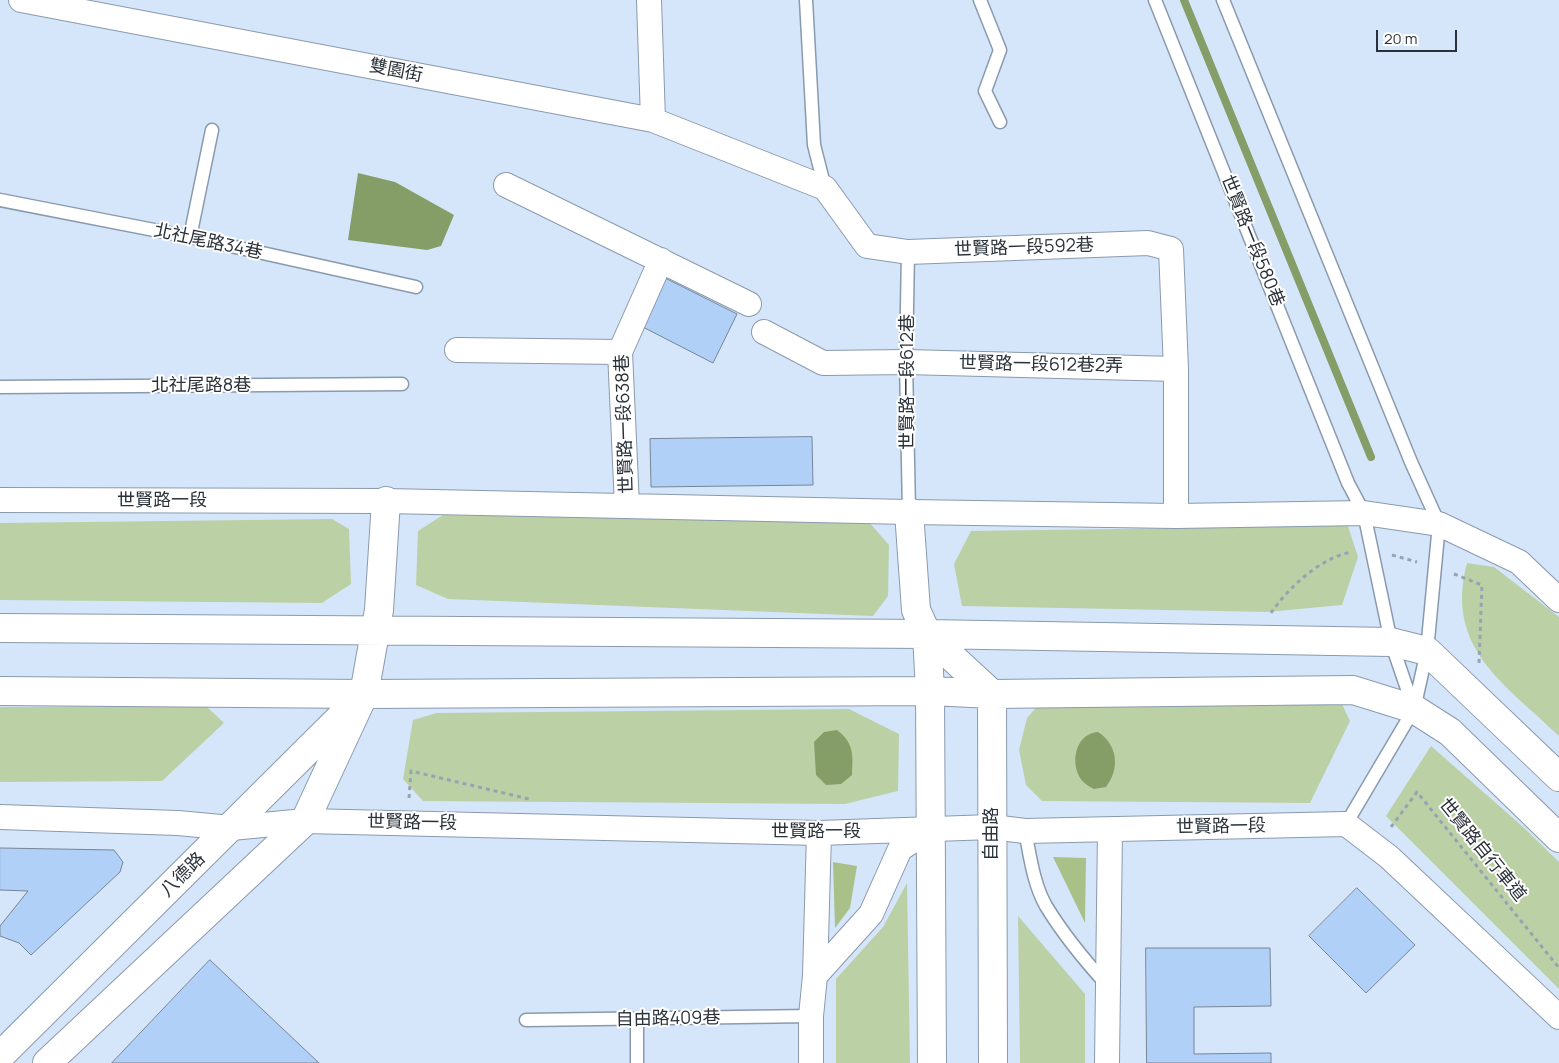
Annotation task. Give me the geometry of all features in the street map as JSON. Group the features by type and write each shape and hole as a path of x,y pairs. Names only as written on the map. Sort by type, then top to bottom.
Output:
{"street":[{"name":"雙園街","path":"21,0 653,120"},
{"path":"649,0 653,120 825,188"},
{"path":"506,185 749,304"},
{"name":"世賢路一段592巷","path":"825,188 866,246 908,252 1148,243 1171,249 1176,368 1176,516"},
{"name":"世賢路一段638巷","path":"627,506 620,352 661,260"},
{"name":"世賢路一段612巷2弄","path":"764,332 823,363 906,362 1176,368"},
{"path":"456,350 620,352"},
{"name":"世賢路一段","path":"0,500 386,501 1176,516 1364,513 1439,524 1519,562 1559,600"},
{"path":"57,1060 305,821 364,694 379,610 386,501"},
{"path":"909,512 916,610 927,634 930,691 932,1063"},
{"path":"0,628 927,634 1391,642 1427,651 1559,777"},
{"path":"927,634 992,694"},
{"path":"0,691 364,694 930,691 992,694 1353,690 1414,709 1450,732 1559,838"},
{"name":"八德路","path":"0,1056 364,694"},
{"name":"自由路","path":"992,694 993,1063"},
{"name":"世賢路一段","path":"0,817 178,823 231,828 305,821 819,833 992,827 1025,831 1346,824"},
{"path":"1346,824 1389,856 1559,1017"},
{"path":"815,976 871,914 900,849 931,829"},
{"path":"1107,1063 1110,830"},
{"path":"811,1063 811,1016 815,976 819,833"}],"lane":[{"path":"806,0 814,145 825,188"},
{"path":"980,0 1000,50 985,91 1000,122"},
{"name":"世賢路一段580巷","path":"1155,0 1348,483 1364,513 1391,642 1414,709"},
{"path":"1222,0 1407,453 1421,480 1439,524 1427,651 1414,709 1346,824"},
{"path":"190,237 212,130"},
{"name":"北社尾路34巷","path":"0,200 190,237 416,287"},
{"name":"世賢路一段612巷","path":"908,252 906,362 909,512"},
{"name":"北社尾路8巷","path":"0,387 402,384"},
{"name":"自由路","path":"1025,831 1034,872 1046,905 1091,968 1108,986"},
{"name":"自由路409巷","path":"526,1020 637,1020 811,1016"},
{"path":"637,1020 638,1063"}],"path":[{"path":"1340,554 1371,549 1435,566 1482,585 1478,668"},
{"name":"世賢路自行車道","path":"1386,834 1417,792 1559,968"}],"shaded area":[{"path":"358,173 395,182 454,215 441,246 427,250 348,240"},
{"path":"443,515 868,521 889,545 888,596 873,616 448,599 416,585 418,531"},
{"path":"332,519 349,529 351,584 322,603 0,600 0,523"},
{"path":"1347,523 1358,557 1342,605 1267,612 962,606 954,564 971,531 1187,528"},
{"path":"1467,563 1494,567 1559,617 1559,736 1500,681 1484,662 1472,641 1464,619 1462,593"},
{"path":"1328,699 1342,704 1350,721 1310,803 1042,801 1026,785 1019,750 1027,718 1041,702"},
{"path":"206,706 224,723 162,781 0,782 0,707"},
{"path":"849,709 899,734 898,791 845,804 423,801 403,779 413,720 437,713"},
{"path":"837,730 847,740 851,750 852,775 841,784 826,785 816,775 814,742 824,732"},
{"path":"1098,732 1110,744 1115,758 1115,765 1106,787 1094,789 1085,784 1079,776 1075,762 1081,742 1091,733"},
{"path":"1431,746 1522,826 1559,862 1559,989 1386,816"},
{"path":"1053,857 1086,858 1085,923"},
{"path":"833,862 857,866 850,908 835,928"},
{"path":"907,883 910,1063 836,1063 836,979 883,927"},
{"path":"1018,916 1085,994 1085,1063 1020,1063"}],"building":[{"path":"661,276 737,314 713,363 637,324"},
{"path":"812,437 813,485 651,487 650,439"},
{"path":"0,848 114,850 123,862 120,872 31,955 19,943 0,936 0,926 28,891 0,890"},
{"path":"1357,888 1415,945 1366,993 1309,936"},
{"path":"1146,948 1270,948 1271,1006 1194,1007 1194,1054 1271,1053 1271,1063 1147,1063"},
{"path":"210,960 319,1063 112,1063"}],"waterway":[{"path":"1184,0 1371,457"}]}
